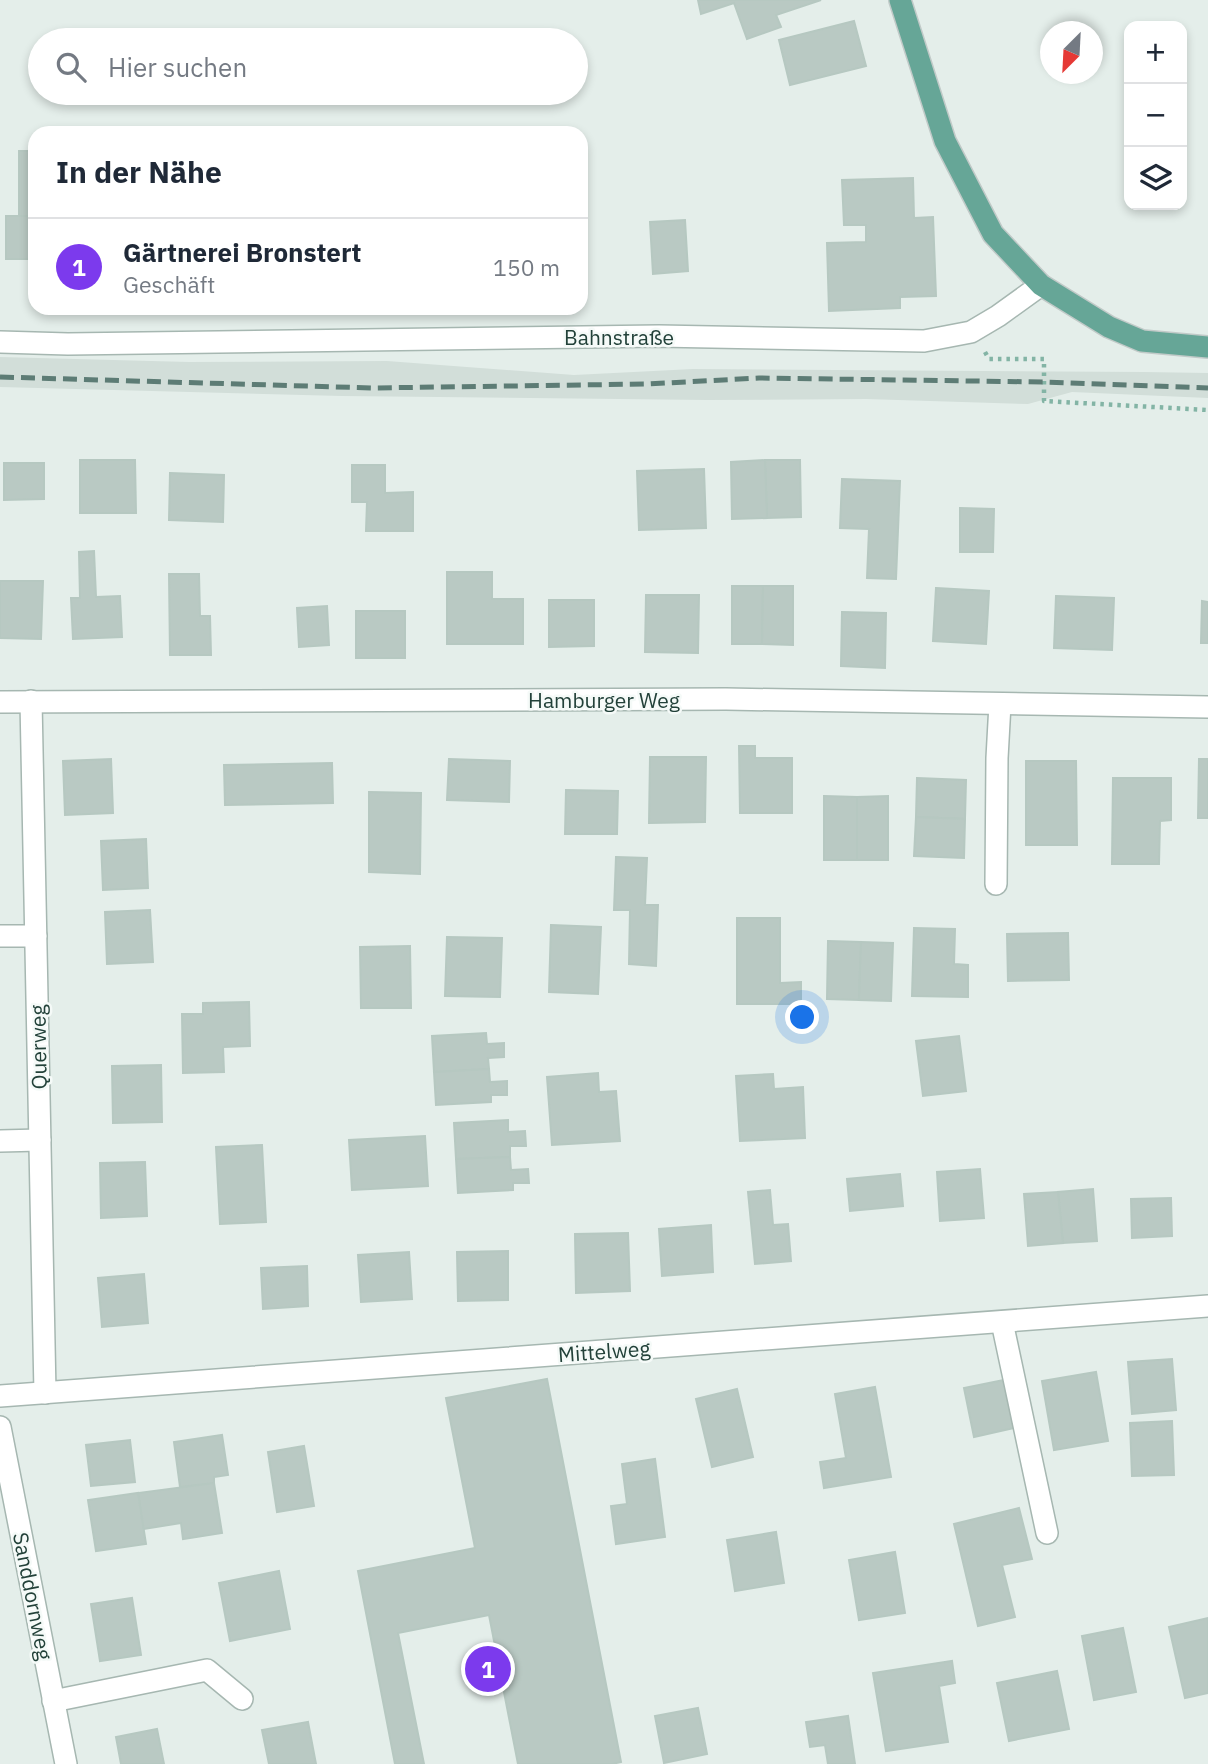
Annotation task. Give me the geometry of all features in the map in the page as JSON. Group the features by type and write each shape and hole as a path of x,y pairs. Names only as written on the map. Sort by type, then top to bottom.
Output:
{"main road":[{"path":"900,0 945,141 993,234 1041,285 1109,327 1142,341 1208,347"}],"street":[{"name":"Bahnstraße","path":"0,342 68,344 659,336 924,341 971,332 1041,285"},
{"name":"Hamburger Weg","path":"0,702 726,699 1208,707"},
{"name":"Querweg","path":"31,702 45,1394"},
{"path":"996,884 1000,704"},
{"path":"0,936 36,936"},
{"path":"0,1141 40,1140"},
{"name":"Mittelweg","path":"0,1396 1208,1306"},
{"path":"1002,1322 1047,1533"},
{"name":"Sanddornweg","path":"0,1427 65,1764"},
{"path":"53,1701 206,1670 242,1699"}],"path":[{"path":"971,332 989,359 1044,359 1044,401 1208,410"}],"shaded area":[{"path":"0,357 189,362 387,361 574,375 693,369 1208,373 1208,398 1072,392 1028,404 866,399 342,396 0,387"}],"building":[{"path":"698,0 821,0 776,15 781,27 747,39 734,3 701,14"},
{"path":"854,21 866,66 790,85 779,40"},
{"path":"19,151 28,151 28,216 19,216"},
{"path":"913,178 914,218 933,217 936,296 900,297 900,308 829,311 827,243 866,242 866,225 844,225 842,180"},
{"path":"6,216 28,216 28,259 6,259"},
{"path":"685,220 688,271 653,274 650,222"},
{"path":"80,460 135,460 136,513 80,513"},
{"path":"765,460 800,460 801,517 767,518"},
{"path":"765,460 767,518 732,519 731,462"},
{"path":"4,463 44,463 44,499 4,500"},
{"path":"352,465 385,465 385,493 413,492 413,531 366,531 367,502 352,502"},
{"path":"704,469 706,528 639,530 637,471"},
{"path":"170,473 224,475 223,522 169,520"},
{"path":"842,479 900,481 896,579 867,578 869,529 840,528"},
{"path":"960,508 994,509 993,552 960,552"},
{"path":"94,551 96,597 120,596 122,637 73,639 71,598 80,598 79,552"},
{"path":"447,572 492,572 492,599 523,599 523,644 447,644"},
{"path":"169,574 199,574 200,616 210,616 211,655 170,655"},
{"path":"0,581 43,581 41,639 0,638"},
{"path":"732,586 763,586 762,644 732,644"},
{"path":"763,586 793,586 793,645 762,644"},
{"path":"936,588 989,591 986,644 933,641"},
{"path":"646,595 699,595 698,653 645,652"},
{"path":"1056,596 1114,598 1112,650 1054,648"},
{"path":"549,600 594,600 594,646 549,647"},
{"path":"1202,601 1208,602 1208,643 1201,643"},
{"path":"327,606 329,645 299,647 297,608"},
{"path":"356,611 405,611 405,658 356,658"},
{"path":"842,612 886,613 885,668 841,666"},
{"path":"739,746 755,746 755,758 792,758 792,813 740,813"},
{"path":"650,757 706,757 705,822 649,823"},
{"path":"111,759 113,813 65,815 63,761"},
{"path":"449,759 510,761 509,802 447,800"},
{"path":"1199,759 1208,759 1208,818 1198,818"},
{"path":"1026,761 1076,761 1077,845 1026,845"},
{"path":"332,763 333,803 225,805 224,765"},
{"path":"917,778 966,780 965,819 916,817"},
{"path":"1113,778 1171,778 1171,820 1160,821 1159,864 1112,864"},
{"path":"566,790 618,791 617,834 565,834"},
{"path":"369,792 421,793 420,874 369,872"},
{"path":"824,796 857,797 857,860 824,860"},
{"path":"888,796 888,860 857,860 857,797"},
{"path":"916,817 965,819 964,858 914,856"},
{"path":"146,839 148,888 103,890 101,841"},
{"path":"616,857 647,858 645,905 658,905 656,966 629,964 630,910 614,910"},
{"path":"150,910 153,962 107,964 105,912"},
{"path":"737,918 780,918 780,983 801,982 801,1004 737,1004"},
{"path":"551,925 601,927 598,994 549,992"},
{"path":"914,928 955,929 954,964 968,965 968,997 912,996"},
{"path":"1068,933 1069,980 1008,981 1007,934"},
{"path":"447,937 502,938 500,997 445,996"},
{"path":"828,941 861,942 859,1000 827,999"},
{"path":"861,942 893,943 891,1001 859,1000"},
{"path":"410,946 411,1008 361,1008 360,947"},
{"path":"249,1002 250,1046 223,1047 224,1072 183,1073 182,1014 203,1014 203,1003"},
{"path":"486,1033 487,1044 504,1043 504,1057 488,1058 489,1069 434,1072 432,1036"},
{"path":"959,1036 966,1091 923,1096 916,1041"},
{"path":"161,1065 162,1122 113,1123 112,1066"},
{"path":"489,1069 490,1082 507,1081 507,1095 491,1095 491,1102 436,1105 434,1072"},
{"path":"598,1073 599,1092 616,1091 620,1141 552,1145 547,1077"},
{"path":"773,1074 774,1089 803,1087 805,1138 740,1141 736,1076"},
{"path":"508,1120 508,1132 525,1131 526,1146 510,1146 510,1157 456,1159 454,1123"},
{"path":"425,1136 428,1186 352,1190 349,1140"},
{"path":"262,1145 266,1222 220,1224 216,1147"},
{"path":"510,1157 511,1170 528,1169 529,1183 513,1183 513,1190 458,1193 456,1159"},
{"path":"145,1162 147,1216 101,1218 100,1163"},
{"path":"980,1169 984,1218 940,1221 937,1172"},
{"path":"900,1174 903,1206 850,1211 847,1179"},
{"path":"1093,1189 1097,1241 1063,1243 1058,1192"},
{"path":"770,1190 773,1225 788,1224 791,1261 755,1264 748,1192"},
{"path":"1058,1192 1063,1243 1028,1246 1024,1194"},
{"path":"1171,1198 1172,1236 1132,1238 1131,1199"},
{"path":"711,1225 713,1272 662,1276 659,1229"},
{"path":"628,1233 630,1291 576,1293 575,1234"},
{"path":"508,1251 508,1300 458,1301 457,1252"},
{"path":"409,1252 412,1299 361,1302 358,1255"},
{"path":"307,1266 308,1306 263,1309 261,1268"},
{"path":"144,1274 148,1323 102,1327 98,1278"},
{"path":"1172,1359 1176,1410 1132,1414 1128,1362"},
{"path":"1096,1372 1108,1441 1054,1450 1042,1381"},
{"path":"547,1379 621,1762 518,1764 489,1615 398,1633 424,1764 395,1764 358,1571 475,1548 446,1398"},
{"path":"1004,1380 1014,1428 974,1437 964,1388"},
{"path":"875,1387 891,1477 824,1488 820,1462 846,1458 835,1394"},
{"path":"737,1389 753,1457 712,1467 696,1399"},
{"path":"1172,1421 1174,1475 1132,1476 1130,1423"},
{"path":"222,1435 228,1475 214,1477 214,1483 180,1487 174,1442"},
{"path":"130,1440 135,1482 91,1486 86,1445"},
{"path":"304,1446 314,1506 277,1512 268,1452"},
{"path":"655,1459 665,1537 616,1544 611,1506 627,1504 622,1464"},
{"path":"214,1483 222,1533 183,1539 181,1523 143,1529 138,1493"},
{"path":"138,1493 146,1544 96,1551 88,1500"},
{"path":"1019,1508 1032,1559 1002,1565 1015,1617 978,1626 954,1524"},
{"path":"776,1532 784,1583 735,1591 727,1540"},
{"path":"895,1552 905,1613 859,1620 849,1560"},
{"path":"279,1571 290,1629 230,1641 219,1583"},
{"path":"132,1598 141,1655 100,1661 91,1604"},
{"path":"1208,1618 1208,1693 1185,1698 1169,1627"},
{"path":"1123,1628 1136,1692 1094,1700 1082,1636"},
{"path":"952,1661 955,1683 939,1686 948,1742 886,1751 873,1673"},
{"path":"1057,1671 1069,1729 1009,1741 997,1683"},
{"path":"698,1708 707,1754 664,1763 655,1716"},
{"path":"848,1716 855,1764 828,1764 825,1745 810,1747 806,1722"},
{"path":"308,1722 316,1764 269,1764 262,1730"},
{"path":"157,1729 164,1764 121,1764 116,1737"}],"railway":[{"path":"0,377 372,388 647,384 759,378 1044,382 1208,388"}],"place":[{"name":"Gärtnerei Bronstert","path":"488,1669"}]}
